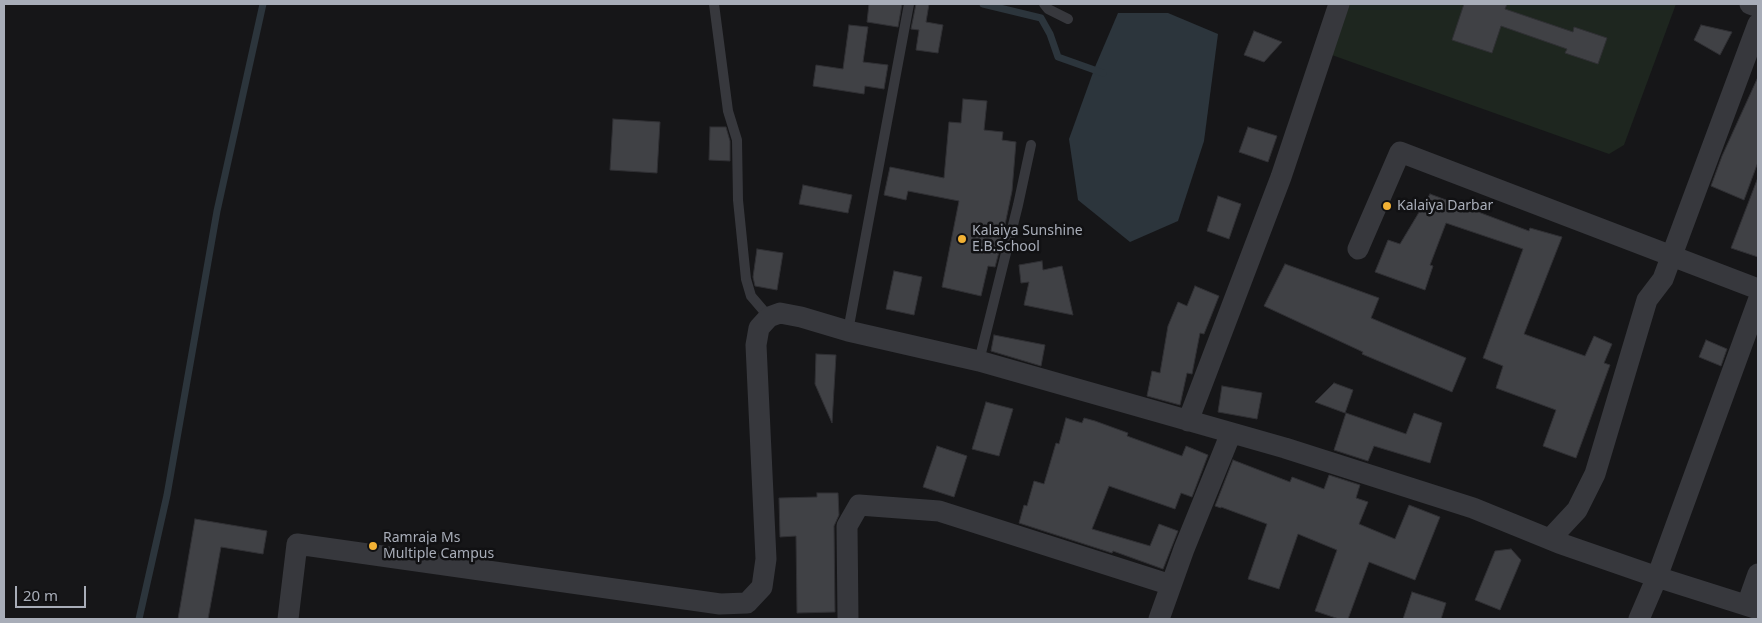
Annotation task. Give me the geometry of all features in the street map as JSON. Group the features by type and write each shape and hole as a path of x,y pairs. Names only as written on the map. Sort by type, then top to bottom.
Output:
{"street":[{"path":"1188,421 1281,176 1339,4"},
{"path":"1750,4 1758,7"},
{"path":"1550,538 1577,510 1595,474 1647,300 1663,279 1758,24"},
{"path":"1358,249 1400,152 1758,290"},
{"path":"1639,619 1657,577 1758,301"},
{"path":"288,619 297,544 720,604 747,603 762,587 766,559 756,345 759,328 769,317 780,314 979,361 1231,432 1472,508 1550,538 1558,543 1753,607 1758,574"},
{"path":"1159,619 1231,432"},
{"path":"848,619 847,526 859,505 939,511 1171,585"}],"lane":[{"path":"714,4 728,112 738,140 738,200 746,279 751,296 769,317"},
{"path":"848,331 909,4"},
{"path":"1044,4 1048,9 1068,19"},
{"path":"979,361 1031,145"}],"shaded area":[{"path":"1348,4 1676,4 1624,145 1609,154 1329,54"},
{"path":"1118,13 1168,13 1218,34 1204,141 1178,221 1130,242 1078,200 1069,139 1095,67"}],"building":[{"path":"869,4 902,4 898,27 867,22"},
{"path":"916,4 929,4 926,22 943,25 938,53 916,50 919,30 911,29"},
{"path":"1464,4 1507,4 1505,9 1573,32 1574,27 1607,38 1598,64 1565,53 1567,49 1501,26 1492,53 1452,40"},
{"path":"849,25 868,27 863,62 888,65 884,89 865,86 864,94 813,86 816,65 843,69"},
{"path":"1701,25 1732,32 1720,55 1694,40"},
{"path":"1254,31 1282,42 1264,62 1244,55"},
{"path":"1758,77 1758,162 1744,200 1711,186 1722,156"},
{"path":"963,99 987,101 984,130 1003,132 1002,140 1016,142 1012,191 1001,244 995,267 988,266 981,296 942,287 959,201 908,191 906,200 884,195 890,167 944,178 949,122 961,123"},
{"path":"613,119 660,122 657,173 610,170"},
{"path":"710,127 726,127 730,141 730,161 709,160"},
{"path":"1248,127 1277,136 1268,162 1239,152"},
{"path":"1758,180 1758,257 1731,248"},
{"path":"803,185 852,195 848,213 799,204"},
{"path":"1430,194 1529,231 1530,228 1562,237 1524,334 1585,356 1594,336 1612,344 1604,363 1610,365 1576,458 1543,446 1556,410 1496,388 1503,366 1483,358 1523,249 1446,223 1430,265 1433,266 1425,290 1375,272 1388,240 1400,244"},
{"path":"1218,196 1241,204 1229,239 1207,231"},
{"path":"757,249 783,253 777,290 755,286 753,277"},
{"path":"1042,261 1043,270 1062,266 1073,315 1024,305 1029,282 1021,283 1019,265"},
{"path":"1285,264 1379,298 1371,318 1466,358 1452,392 1362,354 1363,352 1264,306"},
{"path":"894,271 922,277 914,315 886,309"},
{"path":"1195,286 1219,296 1204,334 1200,333 1192,374 1187,373 1180,405 1147,396 1152,371 1160,373 1168,326 1178,302 1187,306"},
{"path":"994,335 1045,345 1041,366 991,351"},
{"path":"1706,340 1727,349 1721,366 1699,357"},
{"path":"816,354 836,355 832,423 815,384"},
{"path":"1334,383 1353,390 1345,413 1315,402"},
{"path":"1222,386 1262,393 1257,419 1218,412"},
{"path":"986,402 1013,409 999,456 972,449"},
{"path":"1346,413 1406,434 1414,413 1442,423 1430,463 1374,446 1368,461 1334,450"},
{"path":"1066,418 1082,423 1084,418 1095,421 1128,433 1127,436 1182,456 1186,446 1208,455 1192,497 1181,493 1175,509 1109,486 1092,529 1150,546 1159,524 1178,531 1163,569 1113,551 1112,553 1019,523 1024,505 1027,506 1034,481 1044,484 1056,443 1059,444"},
{"path":"937,446 967,456 954,497 923,487"},
{"path":"1233,460 1290,482 1292,477 1324,489 1329,475 1360,485 1356,498 1368,502 1359,524 1395,539 1409,505 1440,517 1415,580 1369,562 1348,619 1339,619 1315,611 1337,550 1298,534 1279,589 1248,579 1267,524 1215,506"},
{"path":"817,493 838,493 839,515 834,526 835,612 797,613 796,536 780,537 779,498 817,497"},
{"path":"195,519 267,531 263,554 221,547 208,619 178,619"},
{"path":"1511,549 1521,560 1500,610 1475,600 1495,551"},
{"path":"1412,592 1446,603 1441,619 1403,619"}],"waterway":[{"path":"139,619 167,495 217,211 263,4"},
{"path":"983,4 1041,18 1050,34 1058,57 1103,73"}],"place":[{"name":"Kalaiya Darbar","path":"1387,206"},
{"name":"Kalaiya Sunshine E.B.School","path":"962,239"},
{"name":"Ramraja Ms Multiple Campus","path":"373,546"}]}
